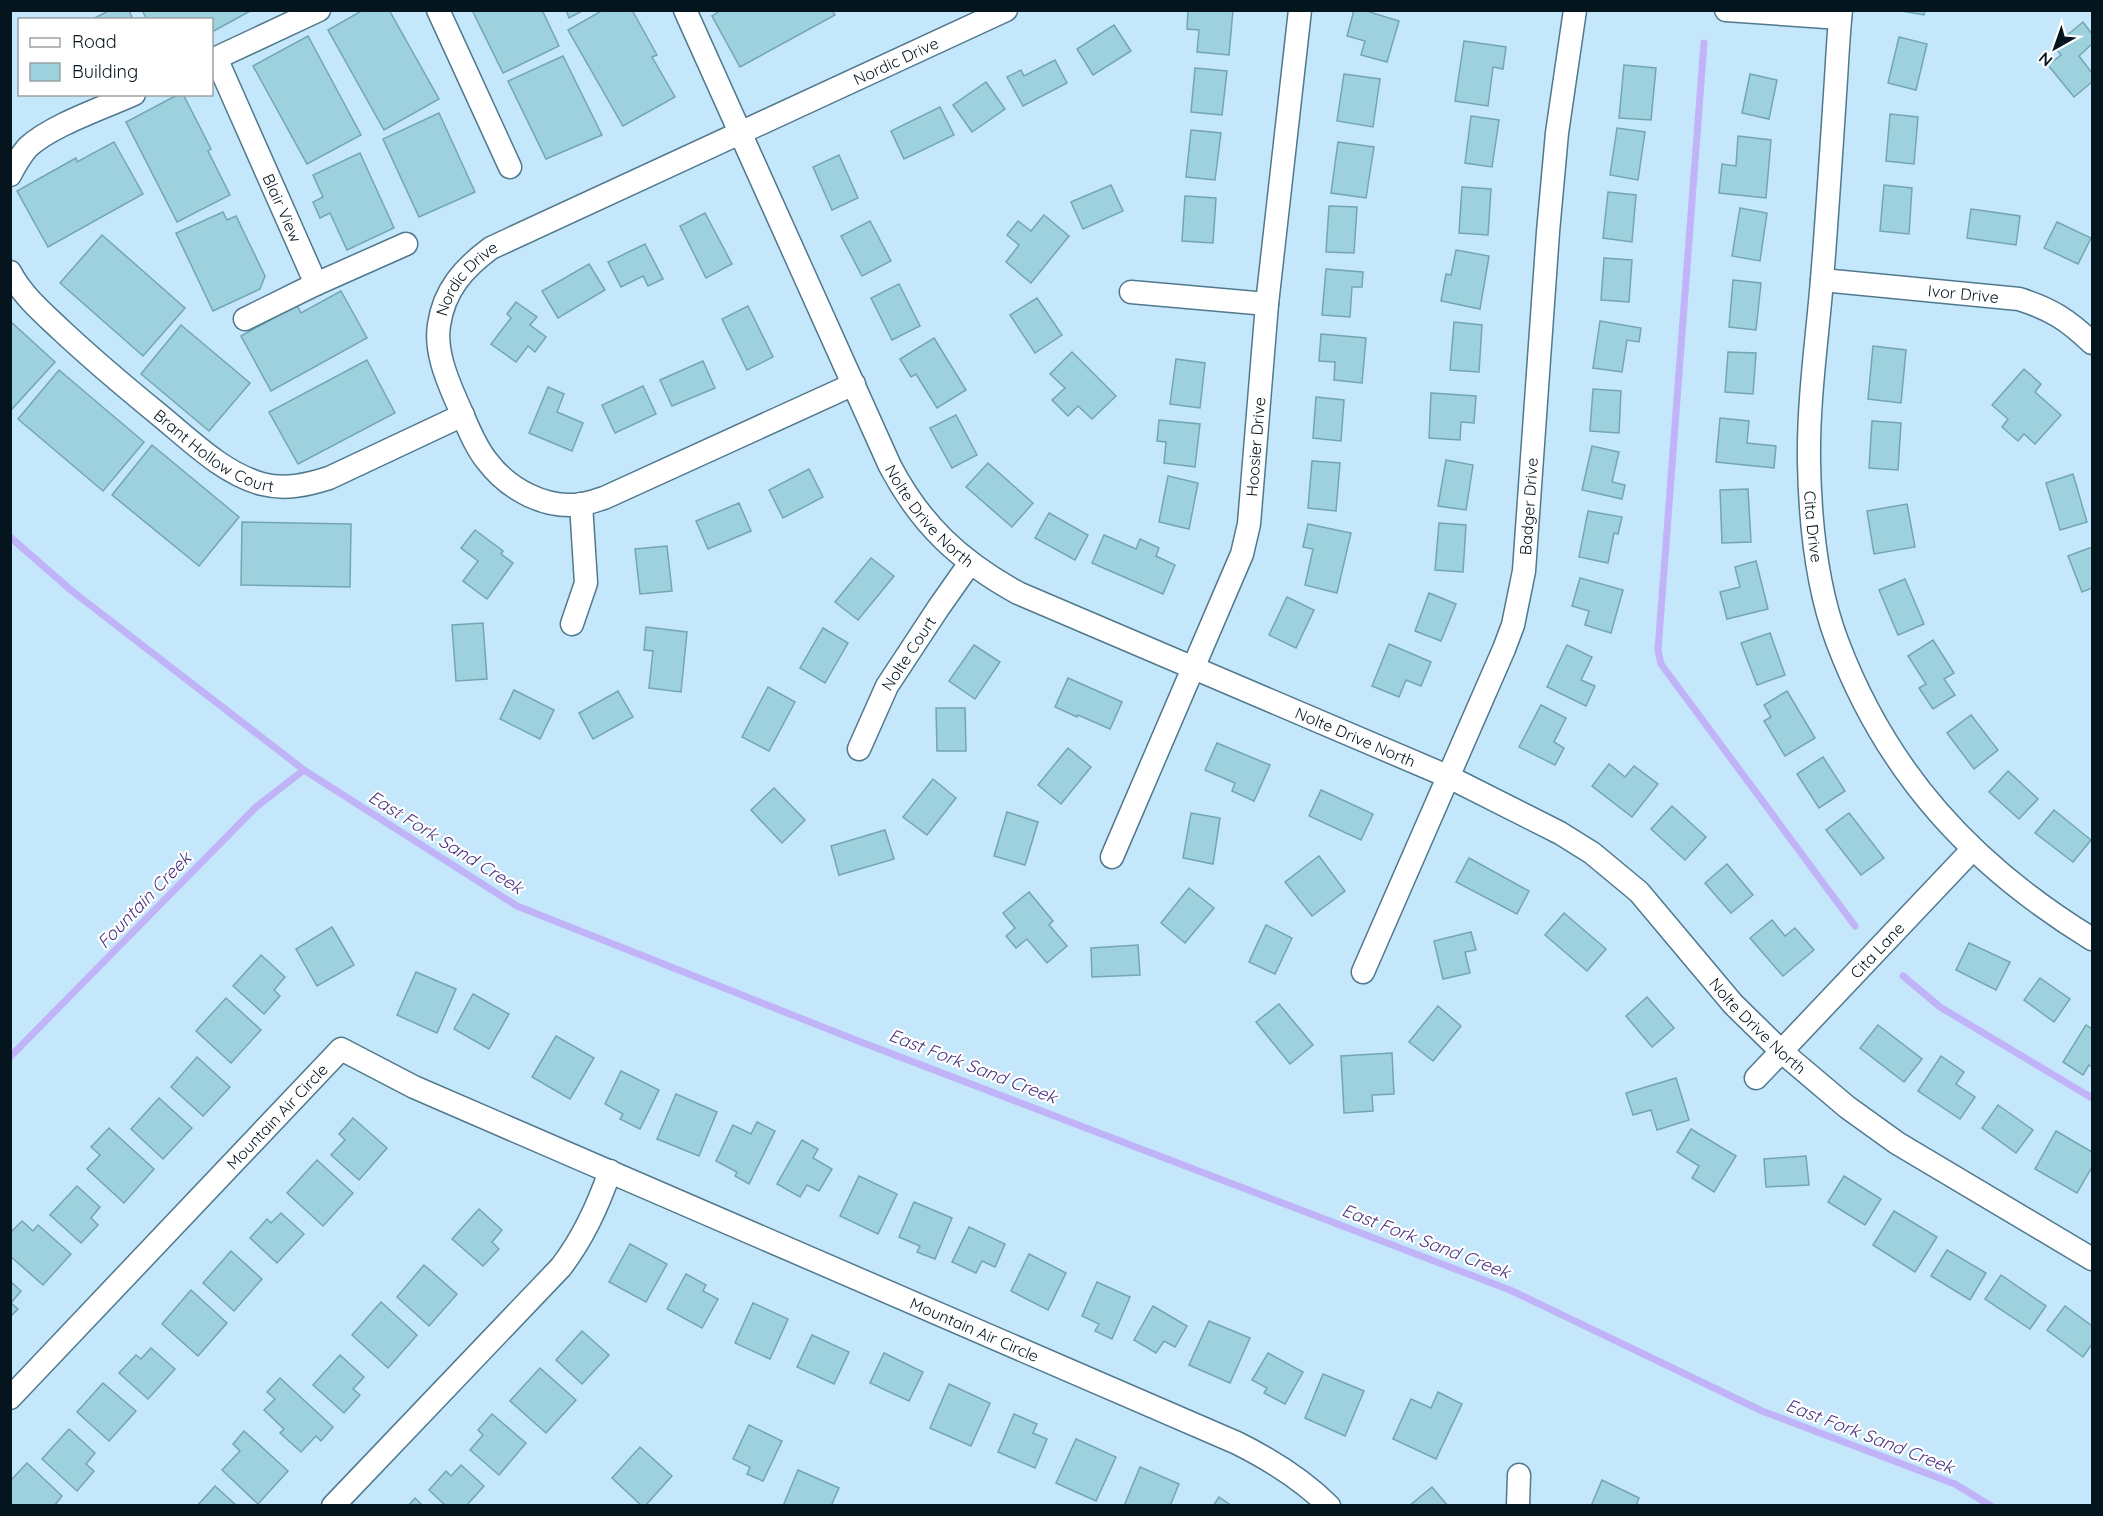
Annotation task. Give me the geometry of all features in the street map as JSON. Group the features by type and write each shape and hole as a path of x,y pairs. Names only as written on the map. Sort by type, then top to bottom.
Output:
{"street":[{"path":"214,59 319,10"},
{"path":"438,10 510,166"},
{"path":"686,10 742,134"},
{"name":"Nordic Drive","path":"854,384 615,493 581,504 557,503 536,498 509,483 485,459 446,375 440,350 438,326 445,301 455,283 470,264 491,248 742,134 1006,10"},
{"name":"Hoosier Drive","path":"1112,857 1242,554 1249,524 1267,304 1300,10"},
{"name":"Badger Drive","path":"1363,972 1504,649 1519,601 1527,536 1555,155 1575,10"},
{"path":"1726,10 1841,14"},
{"name":"Cita Drive","path":"1841,14 1822,280 1809,410 1811,502 1824,594 1836,639 1856,687 1884,737 1902,767 1944,821 1972,850 2033,901 2092,939"},
{"name":"Blair View","path":"214,59 316,284"},
{"path":"10,175 29,147 54,130 130,96"},
{"name":"Nolte Drive North","path":"742,134 904,492 922,518 942,540 970,563 1018,593 1447,776 1560,833 1592,853 1616,872 1660,915 1733,1004 1782,1052 1847,1107 1897,1143 2092,1259"},
{"path":"245,319 406,244"},
{"name":"Brant Hollow Court","path":"10,272 17,285 34,304 101,368 216,461 242,476 263,484 287,488 308,485 329,478 463,415"},
{"name":"Ivor Drive","path":"1822,280 2019,299 2046,308 2066,320 2092,343"},
{"path":"1131,292 1267,304"},
{"path":"572,624 586,583 581,504"},
{"name":"Nolte Court","path":"859,749 887,686 970,563"},
{"name":"Cita Lane","path":"1756,1078 1972,850"},
{"name":"Mountain Air Circle","path":"10,1398 341,1049 414,1087 1237,1443 1295,1476 1329,1506"},
{"path":"333,1506 561,1267 589,1225 610,1171"},
{"path":"1518,1506 1519,1475"}],"building":[{"path":"110,10 129,10 132,18 95,18"},
{"path":"142,10 252,10 213,31 213,18 146,18"},
{"path":"363,10 389,10 439,99 384,130 328,30"},
{"path":"472,10 542,10 559,46 503,73"},
{"path":"566,10 584,10 569,18"},
{"path":"603,10 632,10 657,55 652,57 675,97 623,126 568,30"},
{"path":"721,10 832,10 835,15 740,67 712,16"},
{"path":"1188,10 1233,10 1229,55 1197,52 1199,30 1187,29"},
{"path":"1354,10 1363,10 1399,21 1387,62 1361,55 1365,41 1347,36"},
{"path":"1896,10 1925,10 1924,15"},
{"path":"2083,22 2092,34 2092,44 2079,56 2092,73 2092,82 2074,97 2048,65 2061,55 2054,46"},
{"path":"1114,25 1131,51 1093,75 1077,49"},
{"path":"308,36 361,135 307,164 253,66"},
{"path":"1899,37 1927,44 1916,90 1888,83"},
{"path":"1464,41 1506,47 1503,69 1493,67 1488,106 1455,101"},
{"path":"563,56 602,135 546,159 508,81"},
{"path":"1055,60 1067,83 1023,106 1007,77 1021,70 1024,76"},
{"path":"1624,65 1656,68 1651,120 1619,118"},
{"path":"1195,68 1227,71 1222,115 1191,112"},
{"path":"1344,74 1380,79 1373,127 1337,121"},
{"path":"1750,74 1777,80 1769,119 1742,113"},
{"path":"986,82 1005,109 972,132 953,105"},
{"path":"175,96 184,96 211,149 208,151 230,195 177,222 126,122"},
{"path":"940,107 954,135 904,159 891,131"},
{"path":"439,113 475,192 419,217 383,139"},
{"path":"1890,114 1918,117 1914,164 1886,161"},
{"path":"1471,116 1499,120 1492,167 1465,163"},
{"path":"1617,128 1645,132 1638,180 1610,175"},
{"path":"1191,130 1221,133 1215,180 1186,177"},
{"path":"1738,136 1771,140 1766,198 1719,193 1722,164 1736,166"},
{"path":"114,142 143,194 48,247 17,191 76,158 77,162"},
{"path":"1338,142 1374,147 1366,198 1331,193"},
{"path":"360,153 394,228 347,250 330,213 320,218 313,202 323,197 313,175"},
{"path":"839,155 858,198 832,210 813,167"},
{"path":"1111,185 1123,211 1083,229 1071,202"},
{"path":"1884,185 1912,188 1909,234 1880,231"},
{"path":"1462,187 1491,189 1488,235 1459,233"},
{"path":"1608,192 1636,195 1632,242 1603,238"},
{"path":"1185,196 1216,198 1213,243 1182,241"},
{"path":"1329,206 1357,207 1354,253 1326,252"},
{"path":"1740,208 1767,213 1760,261 1732,256"},
{"path":"1971,209 2020,216 2016,245 1967,238"},
{"path":"223,212 227,220 236,216 265,276 260,289 213,311 176,233"},
{"path":"705,213 732,264 706,278 680,226"},
{"path":"1044,215 1069,236 1031,283 1006,262 1019,245 1007,235 1018,221 1031,231"},
{"path":"870,221 891,261 862,276 841,236"},
{"path":"2057,222 2091,238 2078,264 2044,248"},
{"path":"102,235 185,308 143,356 60,283"},
{"path":"645,244 663,279 648,286 643,276 621,287 608,262"},
{"path":"1456,250 1489,256 1480,309 1441,301 1446,274 1451,275"},
{"path":"1604,258 1632,260 1629,302 1601,300"},
{"path":"589,264 605,290 558,318 542,291"},
{"path":"1326,269 1363,272 1362,287 1352,287 1350,317 1322,315"},
{"path":"1733,280 1761,283 1756,330 1729,327"},
{"path":"899,284 920,326 892,340 871,298"},
{"path":"341,291 367,338 271,391 241,336 297,305 301,313"},
{"path":"1037,298 1062,335 1035,353 1010,315"},
{"path":"516,302 537,317 530,325 546,337 535,352 528,346 516,362 491,344 511,318 507,314"},
{"path":"748,306 773,357 747,370 722,319"},
{"path":"10,321 55,362 12,409 10,408"},
{"path":"1600,321 1641,328 1639,342 1627,340 1622,372 1593,368"},
{"path":"1454,322 1482,325 1479,372 1450,370"},
{"path":"181,325 250,383 209,431 141,374"},
{"path":"1321,334 1366,338 1362,383 1334,380 1335,362 1319,361"},
{"path":"934,338 966,390 937,408 916,374 911,377 900,359"},
{"path":"1873,346 1906,350 1901,403 1868,399"},
{"path":"1072,352 1116,396 1092,419 1078,406 1068,416 1052,400 1065,388 1050,374"},
{"path":"1728,352 1756,353 1753,394 1725,392"},
{"path":"1176,359 1205,363 1200,408 1170,404"},
{"path":"367,360 395,413 298,464 269,412"},
{"path":"703,361 715,388 672,406 660,380"},
{"path":"2024,369 2041,384 2035,392 2061,415 2035,444 2024,434 2018,441 2002,427 2008,419 1992,405"},
{"path":"59,370 144,442 103,491 18,419"},
{"path":"643,386 656,414 615,433 602,405"},
{"path":"548,387 564,394 557,412 583,423 572,451 529,433"},
{"path":"1593,389 1621,391 1619,433 1590,431"},
{"path":"1431,393 1476,396 1474,423 1461,422 1460,440 1429,438"},
{"path":"1316,397 1344,400 1341,441 1313,438"},
{"path":"956,415 977,455 952,468 930,428"},
{"path":"1720,418 1749,421 1747,443 1776,446 1774,468 1716,462"},
{"path":"1159,420 1200,424 1195,467 1164,463 1166,442 1157,441"},
{"path":"1872,421 1901,423 1898,470 1869,468"},
{"path":"152,445 239,517 199,566 112,495"},
{"path":"1592,446 1619,452 1612,482 1625,485 1622,499 1582,490"},
{"path":"1446,460 1473,465 1466,510 1438,506"},
{"path":"1312,461 1340,463 1336,511 1308,508"},
{"path":"988,463 1033,503 1012,527 966,487"},
{"path":"809,469 823,497 783,518 769,490"},
{"path":"2073,474 2087,522 2060,530 2046,483"},
{"path":"1168,476 1198,483 1189,529 1159,522"},
{"path":"1748,489 1751,542 1722,543 1720,490"},
{"path":"739,503 751,531 708,549 696,521"},
{"path":"1907,504 1915,547 1874,554 1867,511"},
{"path":"1588,511 1622,517 1618,534 1614,533 1608,563 1579,557"},
{"path":"1049,513 1088,535 1075,560 1035,538"},
{"path":"242,522 351,524 350,587 241,585"},
{"path":"1439,523 1466,525 1463,572 1435,570"},
{"path":"1308,524 1351,533 1337,593 1305,585 1313,549 1303,547"},
{"path":"475,530 503,551 501,554 513,563 487,599 463,581 478,561 461,548"},
{"path":"1104,535 1136,549 1140,539 1159,548 1156,556 1175,565 1163,594 1092,563"},
{"path":"667,546 672,591 640,594 635,549"},
{"path":"2092,547 2092,588 2082,592 2068,556"},
{"path":"871,558 894,576 858,620 835,602"},
{"path":"1756,561 1768,609 1727,619 1720,592 1740,587 1735,567"},
{"path":"1580,578 1623,590 1611,633 1585,625 1589,611 1572,606"},
{"path":"1905,579 1924,624 1898,635 1879,590"},
{"path":"1429,593 1456,604 1441,641 1415,631"},
{"path":"1287,597 1314,610 1296,648 1269,635"},
{"path":"483,623 487,679 456,681 452,625"},
{"path":"646,627 687,632 681,692 649,688 653,651 644,650"},
{"path":"823,628 848,643 825,683 800,668"},
{"path":"1770,633 1785,675 1757,685 1741,643"},
{"path":"1933,640 1954,673 1944,679 1955,695 1933,709 1919,688 1926,684 1908,656"},
{"path":"1389,644 1431,662 1421,686 1406,680 1399,697 1372,686"},
{"path":"974,645 1000,662 975,699 949,681"},
{"path":"1567,645 1592,657 1581,680 1595,686 1586,706 1547,687"},
{"path":"1068,678 1122,702 1110,729 1055,707"},
{"path":"768,687 795,702 769,751 742,737"},
{"path":"514,690 554,710 540,739 500,719"},
{"path":"618,691 633,717 593,739 579,713"},
{"path":"1787,691 1815,738 1785,756 1764,721 1771,717 1764,705"},
{"path":"1541,705 1566,718 1554,742 1564,748 1555,765 1519,747"},
{"path":"936,708 965,708 966,751 937,751"},
{"path":"1971,715 1998,750 1974,769 1947,733"},
{"path":"1217,743 1270,765 1254,801 1232,791 1235,783 1205,770"},
{"path":"1068,748 1091,767 1061,804 1038,785"},
{"path":"1823,757 1845,791 1819,808 1797,774"},
{"path":"1609,764 1625,777 1634,766 1658,784 1632,817 1592,786"},
{"path":"2008,771 2038,799 2019,819 1989,792"},
{"path":"933,779 956,798 927,835 903,817"},
{"path":"774,788 805,820 782,843 751,810"},
{"path":"1321,790 1373,814 1361,840 1309,816"},
{"path":"1672,806 1706,837 1685,860 1651,829"},
{"path":"2054,810 2091,840 2073,862 2035,833"},
{"path":"1007,812 1038,822 1025,865 994,856"},
{"path":"1191,813 1220,818 1213,864 1183,858"},
{"path":"1849,813 1884,858 1861,875 1826,830"},
{"path":"885,830 894,859 839,875 831,846"},
{"path":"1319,856 1345,891 1312,916 1285,882"},
{"path":"1469,858 1529,891 1517,914 1456,882"},
{"path":"1727,864 1753,895 1731,913 1705,883"},
{"path":"1189,888 1214,908 1185,943 1161,923"},
{"path":"1029,892 1053,921 1049,925 1067,946 1047,963 1027,939 1016,948 1006,936 1015,928 1003,913"},
{"path":"1564,913 1606,949 1587,971 1545,935"},
{"path":"1772,920 1785,936 1795,928 1814,950 1783,976 1750,938"},
{"path":"1266,925 1292,938 1275,974 1249,962"},
{"path":"332,927 354,965 317,986 296,949"},
{"path":"1471,932 1476,950 1465,952 1470,973 1443,979 1434,941"},
{"path":"1969,943 2010,962 1996,990 1956,970"},
{"path":"1138,945 1140,975 1092,977 1091,948"},
{"path":"261,955 285,977 274,990 280,996 264,1014 233,986"},
{"path":"416,972 456,989 437,1033 397,1015"},
{"path":"2040,978 2070,999 2054,1022 2024,1000"},
{"path":"473,994 509,1014 489,1049 454,1029"},
{"path":"1647,997 1674,1028 1652,1047 1626,1016"},
{"path":"226,998 261,1030 231,1063 196,1031"},
{"path":"1279,1004 1313,1045 1290,1064 1256,1022"},
{"path":"1438,1006 1461,1026 1433,1061 1409,1042"},
{"path":"1878,1025 1922,1059 1904,1082 1860,1048"},
{"path":"2086,1025 2092,1029 2092,1067 2089,1065 2083,1075 2063,1062"},
{"path":"556,1036 594,1058 570,1099 532,1077"},
{"path":"1392,1053 1394,1094 1372,1095 1373,1111 1344,1113 1341,1056"},
{"path":"1941,1056 1964,1072 1956,1084 1975,1097 1960,1119 1918,1091"},
{"path":"197,1057 230,1087 203,1116 171,1087"},
{"path":"621,1071 659,1090 640,1129 620,1119 623,1114 605,1104"},
{"path":"1676,1078 1689,1120 1657,1130 1651,1110 1633,1115 1626,1093"},
{"path":"676,1094 717,1112 699,1156 657,1139"},
{"path":"159,1098 192,1128 163,1159 131,1129"},
{"path":"1998,1105 2033,1130 2016,1153 1982,1128"},
{"path":"353,1118 387,1148 359,1180 331,1155 345,1140 339,1134"},
{"path":"757,1122 775,1131 749,1184 735,1176 737,1172 716,1161 733,1125 751,1134"},
{"path":"109,1128 154,1169 124,1203 87,1169 100,1155 91,1147"},
{"path":"1691,1129 1736,1156 1714,1192 1692,1178 1699,1166 1677,1152"},
{"path":"2056,1131 2092,1152 2092,1167 2077,1193 2035,1169"},
{"path":"802,1140 818,1149 813,1158 832,1169 819,1191 807,1185 800,1197 777,1184"},
{"path":"1806,1156 1809,1185 1766,1187 1764,1159"},
{"path":"317,1160 353,1193 323,1226 287,1193"},
{"path":"859,1176 897,1194 878,1234 840,1216"},
{"path":"1844,1176 1881,1199 1865,1225 1828,1202"},
{"path":"77,1186 100,1207 91,1218 98,1225 81,1243 50,1215"},
{"path":"914,1202 952,1218 935,1259 917,1252 920,1246 899,1237"},
{"path":"479,1209 502,1230 492,1242 499,1249 483,1266 452,1239"},
{"path":"1894,1211 1937,1237 1915,1272 1873,1245"},
{"path":"281,1213 304,1234 277,1263 250,1238 267,1219 271,1223"},
{"path":"22,1221 33,1231 38,1225 71,1254 43,1285 10,1256 10,1233"},
{"path":"969,1227 1005,1244 995,1267 982,1261 976,1273 952,1262"},
{"path":"630,1244 667,1264 646,1302 609,1282"},
{"path":"1947,1250 1986,1273 1970,1300 1931,1276"},
{"path":"231,1251 262,1279 234,1311 203,1283"},
{"path":"1029,1254 1066,1273 1048,1310 1011,1291"},
{"path":"424,1265 457,1294 429,1326 397,1297"},
{"path":"686,1274 706,1285 703,1291 718,1299 702,1328 667,1309"},
{"path":"2001,1275 2046,1306 2030,1329 1985,1299"},
{"path":"10,1281 21,1291 11,1303 18,1309 10,1317"},
{"path":"1097,1282 1130,1297 1112,1339 1095,1331 1099,1324 1082,1316"},
{"path":"191,1290 227,1323 198,1356 162,1324"},
{"path":"381,1302 417,1335 388,1368 352,1335"},
{"path":"753,1303 788,1319 770,1359 735,1343"},
{"path":"1153,1306 1187,1326 1175,1347 1164,1341 1156,1353 1134,1340"},
{"path":"2065,1306 2092,1326 2092,1344 2083,1357 2047,1330"},
{"path":"1209,1321 1250,1338 1230,1383 1189,1365"},
{"path":"582,1331 609,1355 582,1384 556,1360"},
{"path":"812,1335 849,1352 834,1384 797,1367"},
{"path":"151,1348 175,1369 148,1399 119,1373 136,1355 141,1359"},
{"path":"884,1353 923,1372 909,1401 870,1383"},
{"path":"1268,1353 1303,1372 1285,1404 1264,1393 1267,1388 1252,1380"},
{"path":"340,1355 364,1377 353,1389 360,1395 344,1413 313,1385"},
{"path":"540,1368 576,1400 546,1433 510,1401"},
{"path":"1323,1374 1364,1391 1345,1436 1305,1418"},
{"path":"280,1378 333,1427 321,1441 316,1436 301,1452 280,1433 284,1429 264,1410 275,1399 267,1392"},
{"path":"103,1383 136,1411 109,1441 77,1412"},
{"path":"949,1384 990,1403 971,1446 930,1428"},
{"path":"1438,1392 1462,1404 1436,1459 1393,1439 1411,1399 1431,1408"},
{"path":"492,1414 526,1443 499,1475 470,1450 483,1435 478,1430"},
{"path":"1014,1414 1037,1424 1033,1433 1047,1439 1035,1468 998,1452"},
{"path":"749,1425 782,1441 763,1481 747,1474 750,1467 733,1459"},
{"path":"69,1429 95,1453 86,1464 94,1471 77,1491 42,1459"},
{"path":"244,1431 288,1471 258,1504 222,1470 240,1451 233,1444"},
{"path":"1076,1439 1116,1457 1096,1501 1056,1483"},
{"path":"640,1447 672,1476 645,1506 642,1506 612,1478"},
{"path":"27,1463 62,1496 54,1506 10,1506 10,1481"},
{"path":"461,1465 484,1486 466,1506 446,1506 429,1490 446,1471 451,1476"},
{"path":"1140,1467 1179,1484 1170,1506 1124,1506"},
{"path":"798,1470 839,1488 831,1506 783,1506"},
{"path":"1602,1480 1639,1498 1636,1506 1591,1506"},
{"path":"215,1486 237,1506 197,1506"},
{"path":"1432,1487 1448,1506 1409,1506"},
{"path":"1219,1497 1232,1506 1213,1506"},
{"path":"415,1498 423,1506 408,1506"}],"waterway":[{"path":"1704,43 1658,650 1661,664 1855,926"},
{"name":"East Fork Sand Creek","path":"10,537 72,591 304,770 517,906 848,1037 1510,1290 1762,1411 1955,1484 1991,1506"},
{"name":"Fountain Creek","path":"10,1057 256,807 304,770"},
{"path":"1903,976 1940,1007 2092,1098"}]}
